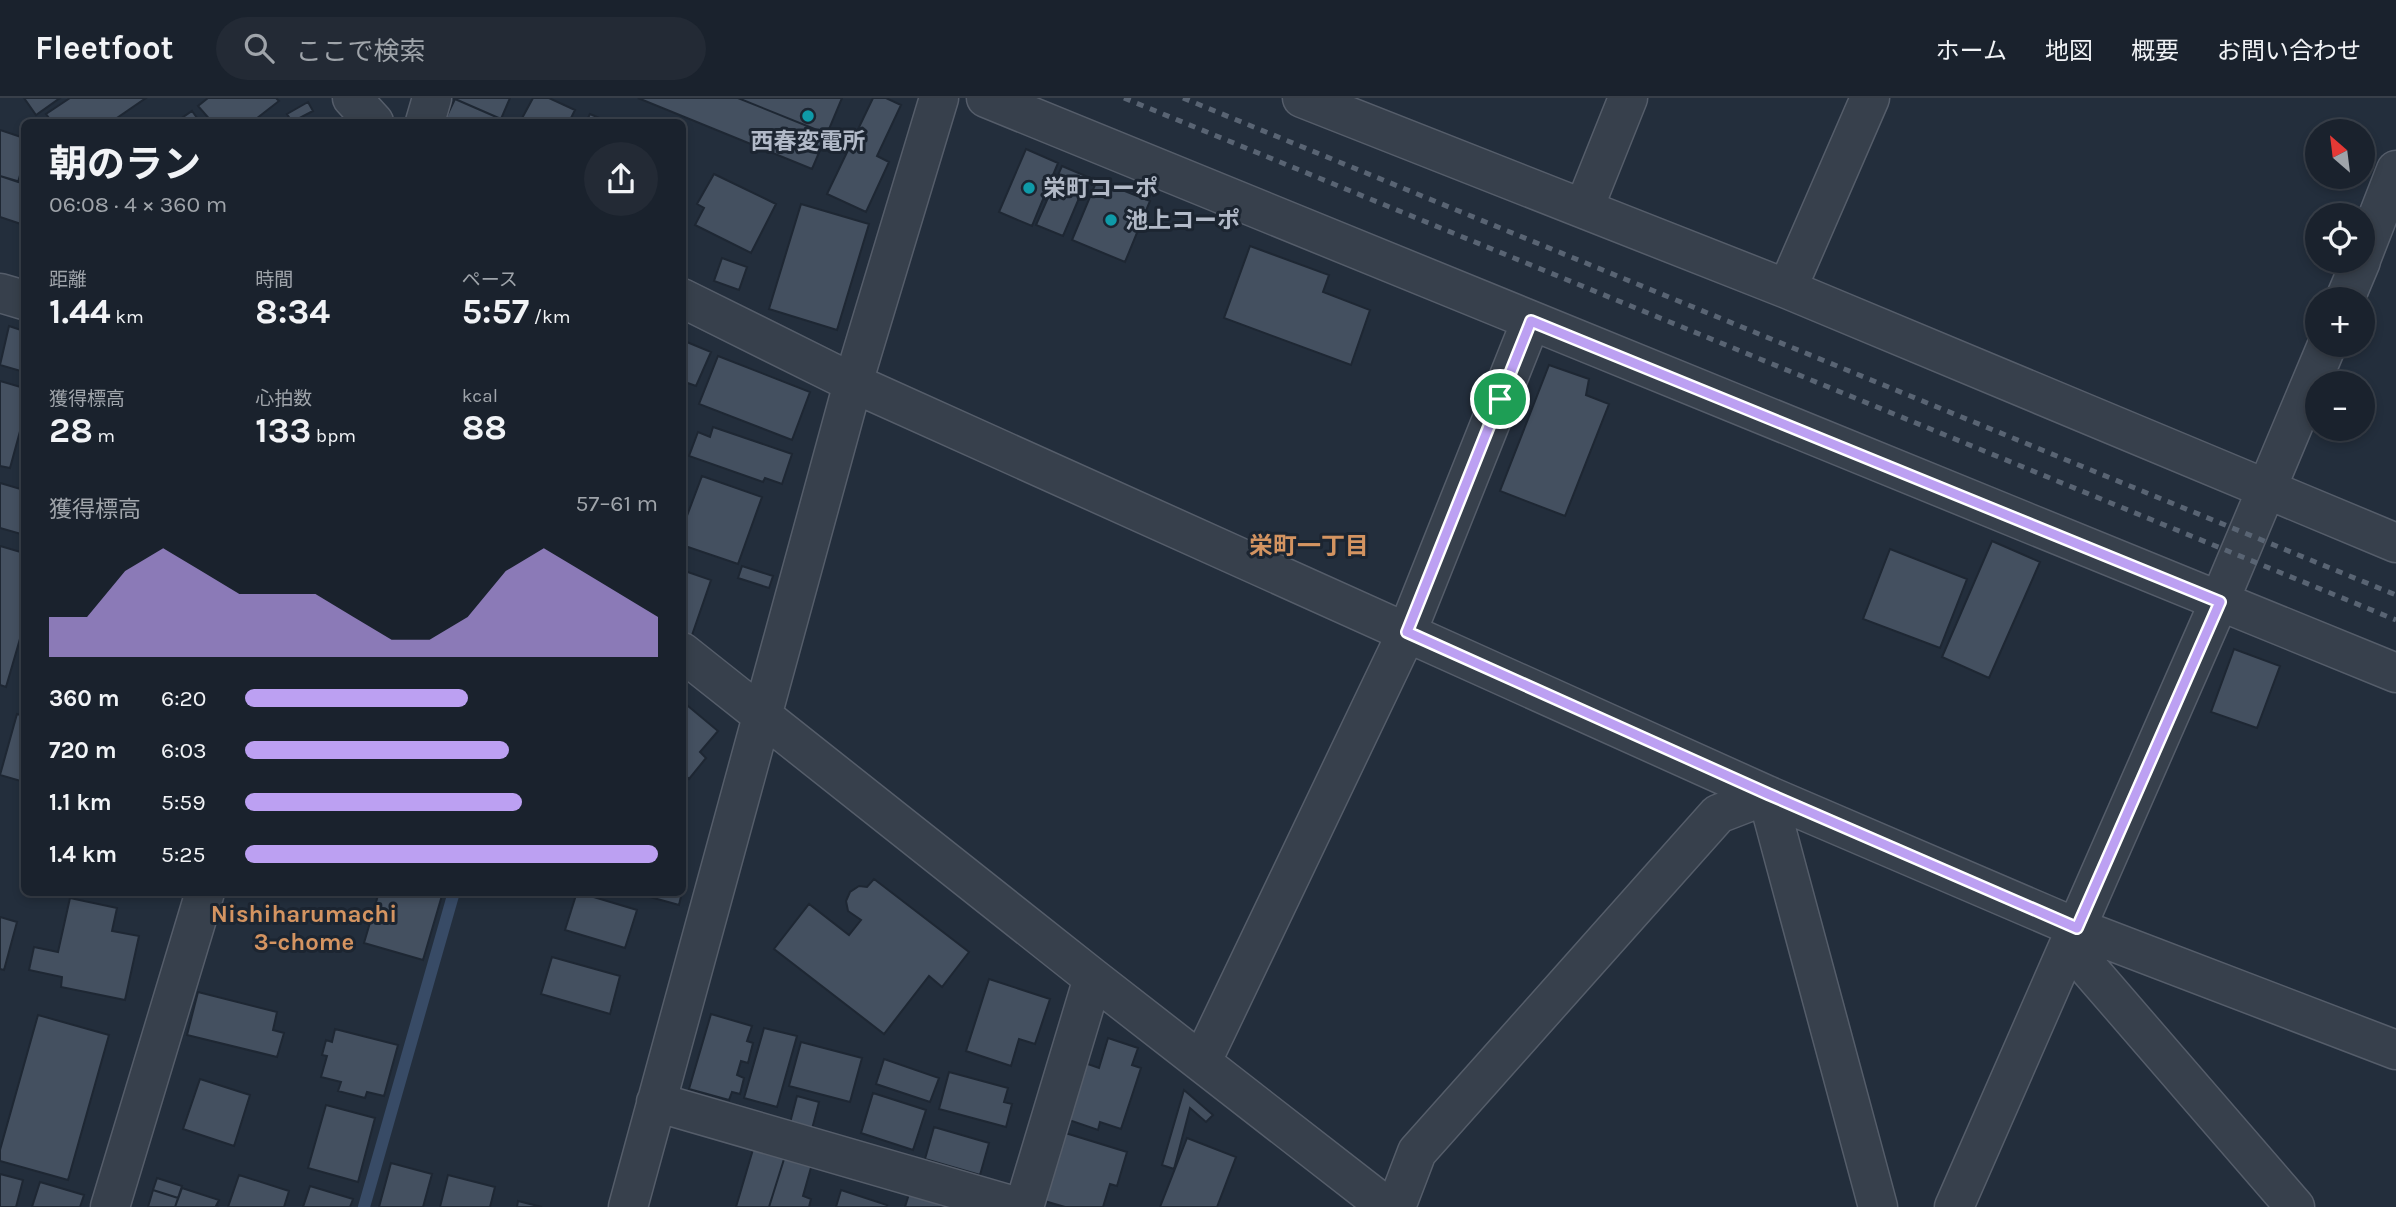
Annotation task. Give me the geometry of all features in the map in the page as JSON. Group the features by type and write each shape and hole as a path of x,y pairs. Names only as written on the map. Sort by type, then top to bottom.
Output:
{"street":[{"path":"352,98 371,119"},
{"path":"426,119 432,98"},
{"path":"628,1207 853,383 939,98"},
{"path":"986,98 2396,673"},
{"path":"1302,98 1787,289 2396,543"},
{"path":"1584,208 1628,98"},
{"path":"1787,289 1870,98"},
{"path":"2375,242 2396,170"},
{"path":"0,293 21,299"},
{"path":"686,301 853,383 1768,794 2077,928 2396,1050"},
{"path":"1202,1061 1407,632 1531,321"},
{"path":"1954,1207 2220,602 2322,357"},
{"path":"686,655 1387,1207"},
{"path":"1396,1207 1418,1152 1718,814 1768,794"},
{"path":"1768,794 1878,1207"},
{"path":"110,1207 204,896"},
{"path":"2077,928 2090,970 2295,1207"},
{"path":"1024,1207 1093,978"},
{"path":"656,1102 1018,1207"}],"building":[{"path":"24,98 60,98 36,115"},
{"path":"70,98 146,98 115,119 47,119 46,114"},
{"path":"208,98 276,98 279,101 256,119 209,119 198,106"},
{"path":"453,98 510,98 501,119"},
{"path":"533,98 549,98 575,110 570,119 522,119"},
{"path":"638,98 738,98 827,134 812,169"},
{"name":"西春変電所","path":"738,98 842,98 827,134"},
{"path":"873,98 886,98 901,105 877,156 889,162 866,212 827,194"},
{"path":"455,99 501,119 445,119"},
{"path":"308,102 313,111 298,119 290,119 287,114"},
{"path":"192,111 198,119 180,119"},
{"path":"590,114 601,119 588,119"},
{"path":"0,130 21,137 21,172 18,182 0,176"},
{"name":"栄町コーポ","path":"1026,149 1058,163 1032,226 999,212"},
{"path":"1062,166 1088,177 1063,236 1036,225"},
{"path":"714,174 776,204 751,253 695,225 704,208 697,204"},
{"path":"0,176 21,182 21,224 0,217"},
{"name":"池上コーポ","path":"1097,180 1150,201 1125,262 1072,240"},
{"path":"801,204 869,224 837,330 769,309"},
{"path":"1250,246 1329,275 1323,292 1370,310 1351,365 1224,318"},
{"path":"722,258 747,267 739,290 714,281"},
{"path":"9,326 21,330 21,371 0,365"},
{"path":"686,342 711,352 696,386 686,382"},
{"path":"718,356 810,392 792,440 699,404"},
{"path":"1549,365 1589,379 1586,395 1609,404 1565,516 1500,491"},
{"path":"0,381 21,387 21,428 10,468 0,466"},
{"path":"713,427 792,454 782,484 765,478 763,482 689,456 698,432 710,437"},
{"path":"702,476 762,497 738,564 686,546 686,518"},
{"path":"0,483 21,489 21,534 0,528"},
{"path":"1992,541 2040,562 1989,678 1942,657"},
{"path":"0,546 21,552 21,635 6,687 0,685"},
{"path":"1890,549 1967,579 1940,648 1863,619"},
{"path":"742,566 773,576 769,588 738,578"},
{"path":"686,571 711,580 691,638 686,635"},
{"path":"2234,649 2280,666 2257,728 2211,712"},
{"path":"686,704 718,731 700,752 706,758 689,779 686,776"},
{"path":"17,714 21,715 21,781 0,775"},
{"path":"874,879 969,952 942,987 929,976 884,1034 774,949 809,904 849,935 861,920 848,911 846,901 850,892 859,886 867,887"},
{"path":"378,896 442,896 423,960 364,943"},
{"path":"576,896 590,896 637,910 625,948 565,930"},
{"path":"650,896 681,896 679,905"},
{"path":"70,898 117,908 112,931 139,936 125,1000 61,987 62,977 29,970 34,947 58,952"},
{"path":"0,917 17,922 4,970 0,969"},
{"path":"552,957 620,976 610,1014 541,994"},
{"path":"989,979 1050,999 1035,1044 1019,1039 1011,1066 966,1051"},
{"path":"198,992 277,1012 273,1030 284,1033 277,1057 187,1035"},
{"path":"711,1014 752,1026 747,1041 753,1043 748,1063 741,1061 737,1075 744,1078 740,1094 732,1092 729,1100 689,1089"},
{"path":"38,1015 109,1035 68,1180 0,1161 0,1150"},
{"path":"764,1028 797,1036 777,1107 744,1098"},
{"path":"335,1029 398,1045 384,1096 367,1092 365,1098 338,1091 341,1082 321,1077 327,1056 322,1055 326,1040 332,1042"},
{"path":"1108,1038 1138,1048 1132,1065 1141,1068 1121,1129 1100,1122 1098,1130 1066,1119 1085,1063 1099,1068"},
{"path":"801,1042 862,1058 850,1102 789,1086"},
{"path":"884,1059 939,1078 930,1102 876,1084"},
{"path":"949,1072 1008,1088 1004,1102 1012,1104 1006,1127 939,1109"},
{"path":"200,1079 250,1095 234,1146 183,1129"},
{"path":"1184,1090 1213,1115 1206,1122 1190,1108 1174,1169 1162,1165"},
{"path":"873,1093 926,1110 913,1150 861,1133"},
{"path":"797,1096 819,1102 812,1129 790,1123"},
{"path":"326,1105 375,1118 358,1182 308,1168"},
{"path":"934,1127 989,1143 980,1175 925,1159"},
{"path":"1062,1132 1127,1152 1117,1186 1110,1184 1103,1207 1065,1207 1041,1200"},
{"path":"1187,1138 1236,1157 1217,1207 1160,1207"},
{"path":"754,1146 785,1156 769,1207 736,1207"},
{"path":"785,1156 812,1164 803,1196 811,1199 809,1207 769,1207"},
{"path":"391,1163 432,1174 423,1207 379,1207"},
{"path":"0,1174 23,1180 16,1207 0,1207"},
{"path":"239,1175 289,1191 284,1207 228,1207"},
{"path":"448,1175 495,1187 490,1207 440,1207"},
{"path":"157,1178 182,1186 178,1198 153,1190"},
{"path":"40,1182 84,1195 80,1207 32,1207"},
{"path":"310,1186 353,1199 350,1207 303,1207"},
{"path":"182,1188 219,1200 216,1206 219,1207 175,1207"},
{"path":"153,1190 178,1198 175,1207 148,1207"},
{"path":"841,1190 887,1205 836,1207"},
{"path":"909,1194 951,1207 905,1207"},
{"path":"518,1201 542,1207 517,1207"}],"waterway":[{"path":"364,1207 453,896"}],"railway":[{"path":"1124,98 2396,620"},
{"path":"1183,98 2396,595"}],"place":[{"name":"西春変電所","path":"808,116"},
{"name":"栄町コーポ","path":"1029,188"},
{"name":"池上コーポ","path":"1111,220"}],"district":[{"name":"栄町一丁目","path":"1309,546"},
{"name":"Nishiharumachi 3-chome","path":"304,928"}],"route":[{"path":"1531,321 2220,602 2077,928 1768,794 1407,632 1500,399 1531,321"}]}
